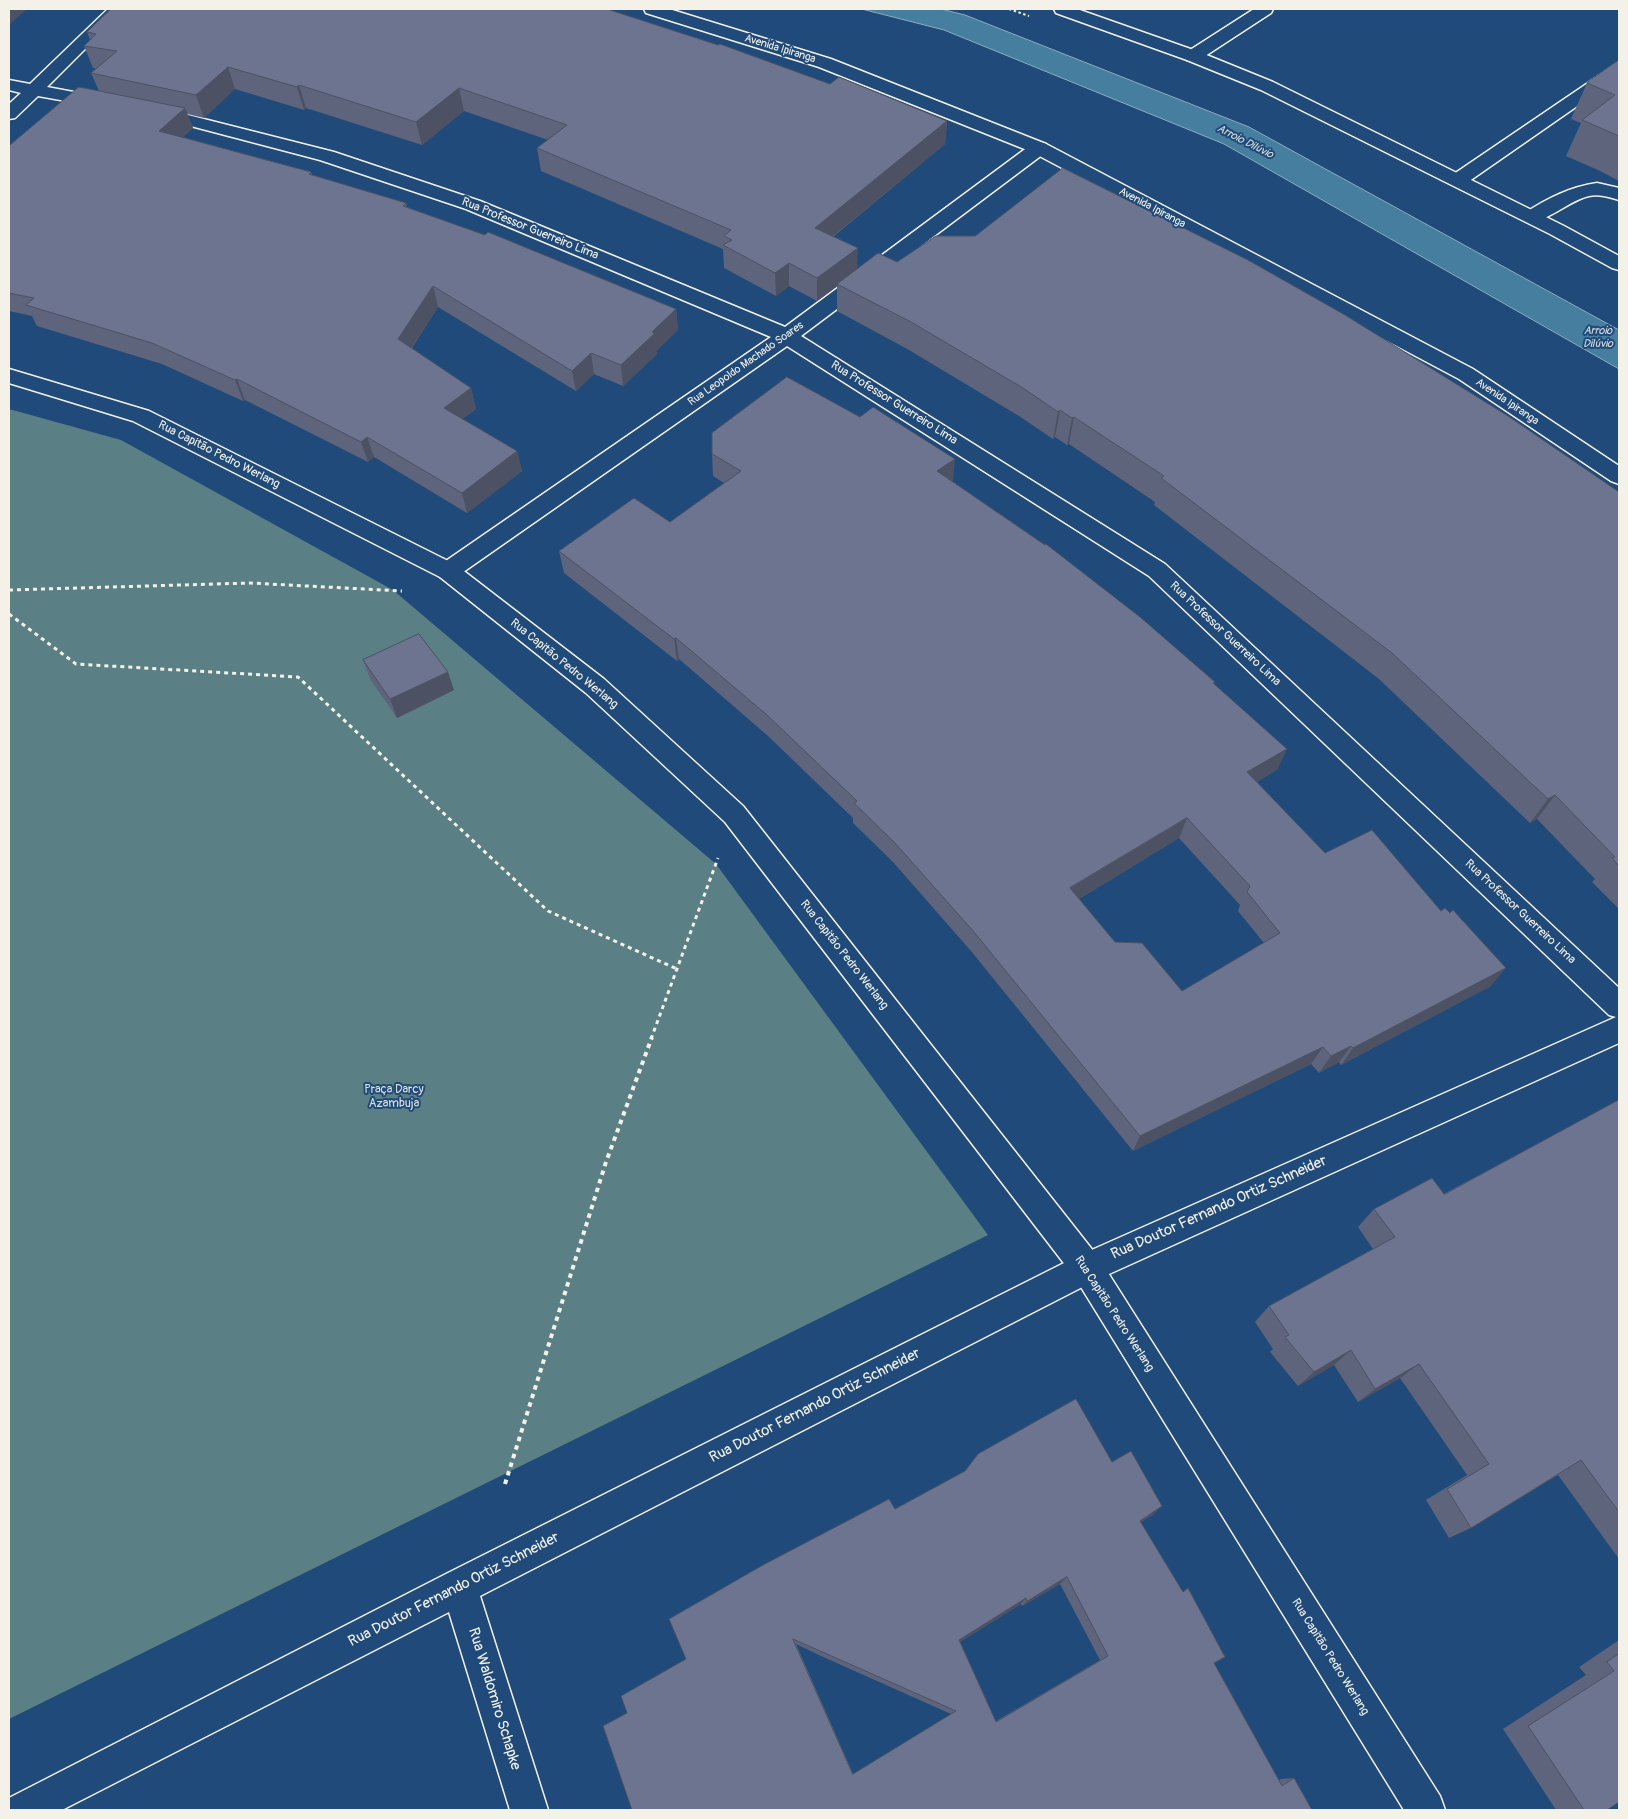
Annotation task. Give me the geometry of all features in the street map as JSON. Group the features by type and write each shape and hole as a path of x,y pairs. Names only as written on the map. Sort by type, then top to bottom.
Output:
{"street":[{"path":"9,114 118,9"},
{"name":"Avenida Ipiranga","path":"652,9 825,63 1039,148 1466,374 1619,476"},
{"path":"1062,9 1193,56 1267,86 1532,217 1619,264"},
{"path":"1193,56 1266,9"},
{"path":"1458,180 1511,146 1595,84 1619,70"},
{"name":"Rua Professor Guerreiro Lima","path":"9,85 188,120 327,156 473,205 787,336 1157,570 1619,1006"},
{"name":"Rua Leopoldo Machado Soares","path":"448,571 787,336 1039,148"},
{"path":"1532,217 1554,204 1595,188 1619,194"},
{"name":"Rua Capitão Pedro Werlang","path":"9,376 141,416 448,571 595,686 734,814 1087,1268 1426,1810"},
{"name":"Rua Doutor Fernando Ortiz Schneider","path":"23,1810 1087,1268 1619,1028"},
{"name":"Rua Waldomiro Schapke","path":"459,1587 529,1810"}],"path":[{"path":"9,590 250,583 411,591"},
{"path":"9,614 76,664 298,677 548,911 677,969"},
{"path":"505,1484 606,1162 719,855"}],"green space":[{"name":"Praça Darcy Azambuja","path":"9,409 121,440 393,590 716,864 988,1235 9,1719"}],"water":[{"name":"Arroio Dilúvio","path":"862,9 941,9 965,15 1249,127 1619,330 1619,369 1224,144 944,30"}],"building":[{"path":"111,9 607,9 718,45 720,44 830,84 839,77 947,121 815,228 858,248 817,278 789,263 775,273 723,245 732,240 724,236 731,230 537,148 567,125 459,88 416,122 299,85 297,87 228,67 196,95 91,73 117,51 84,46 96,34 87,32"},
{"path":"1619,60 1619,136 1582,120 1615,95 1587,83"},
{"path":"79,87 185,108 159,131 311,172 309,174 406,203 403,206 485,235 488,232 676,309 652,332 655,333 621,365 591,353 572,371 433,286 398,339 471,388 444,408 517,451 462,493 367,437 361,442 237,379 235,380 152,343 26,305 34,298 9,293 9,146"},
{"path":"1063,168 1248,260 1345,315 1508,416 1619,492 1619,866 1612,858 1615,857 1555,795 1548,799 1392,653 1161,478 1164,476 1074,417 1072,418 1060,410 1058,412 1023,388 911,322 837,284 878,253 897,262 936,236 975,236"},
{"path":"787,377 860,417 873,407 955,459 937,471 1046,544 1140,617 1215,682 1213,683 1287,749 1247,772 1325,853 1372,830 1441,911 1445,908 1450,913 1453,910 1506,968 1353,1048 1351,1046 1331,1056 1323,1047 1140,1136 974,932 895,843 854,803 857,801 767,715 676,638 674,639 559,551 634,498 670,522 741,471 712,454 712,433","holes":["1187,818 1250,886 1247,892 1280,933 1182,991 1142,943 1115,942 1070,888"]},
{"path":"419,634 448,672 390,699 363,660"},
{"path":"1619,1100 1619,1512 1581,1460 1471,1528 1447,1489 1489,1464 1419,1364 1375,1389 1351,1350 1314,1372 1285,1337 1289,1335 1269,1306 1395,1237 1374,1209 1432,1178 1444,1194"},
{"path":"1076,1399 1112,1462 1131,1451 1162,1506 1140,1521 1183,1592 1188,1588 1225,1657 1214,1663 1282,1786 1294,1778 1312,1810 632,1810 603,1726 627,1713 621,1696 686,1659 669,1619 763,1565 889,1499 895,1509 965,1471 978,1454","holes":["1067,1577 1108,1656 996,1722 959,1640 1026,1598 1027,1601","793,1639 956,1711 853,1774"]},
{"path":"1619,1654 1619,1802 1607,1810 1584,1810 1528,1726 1614,1671 1607,1662"}]}
